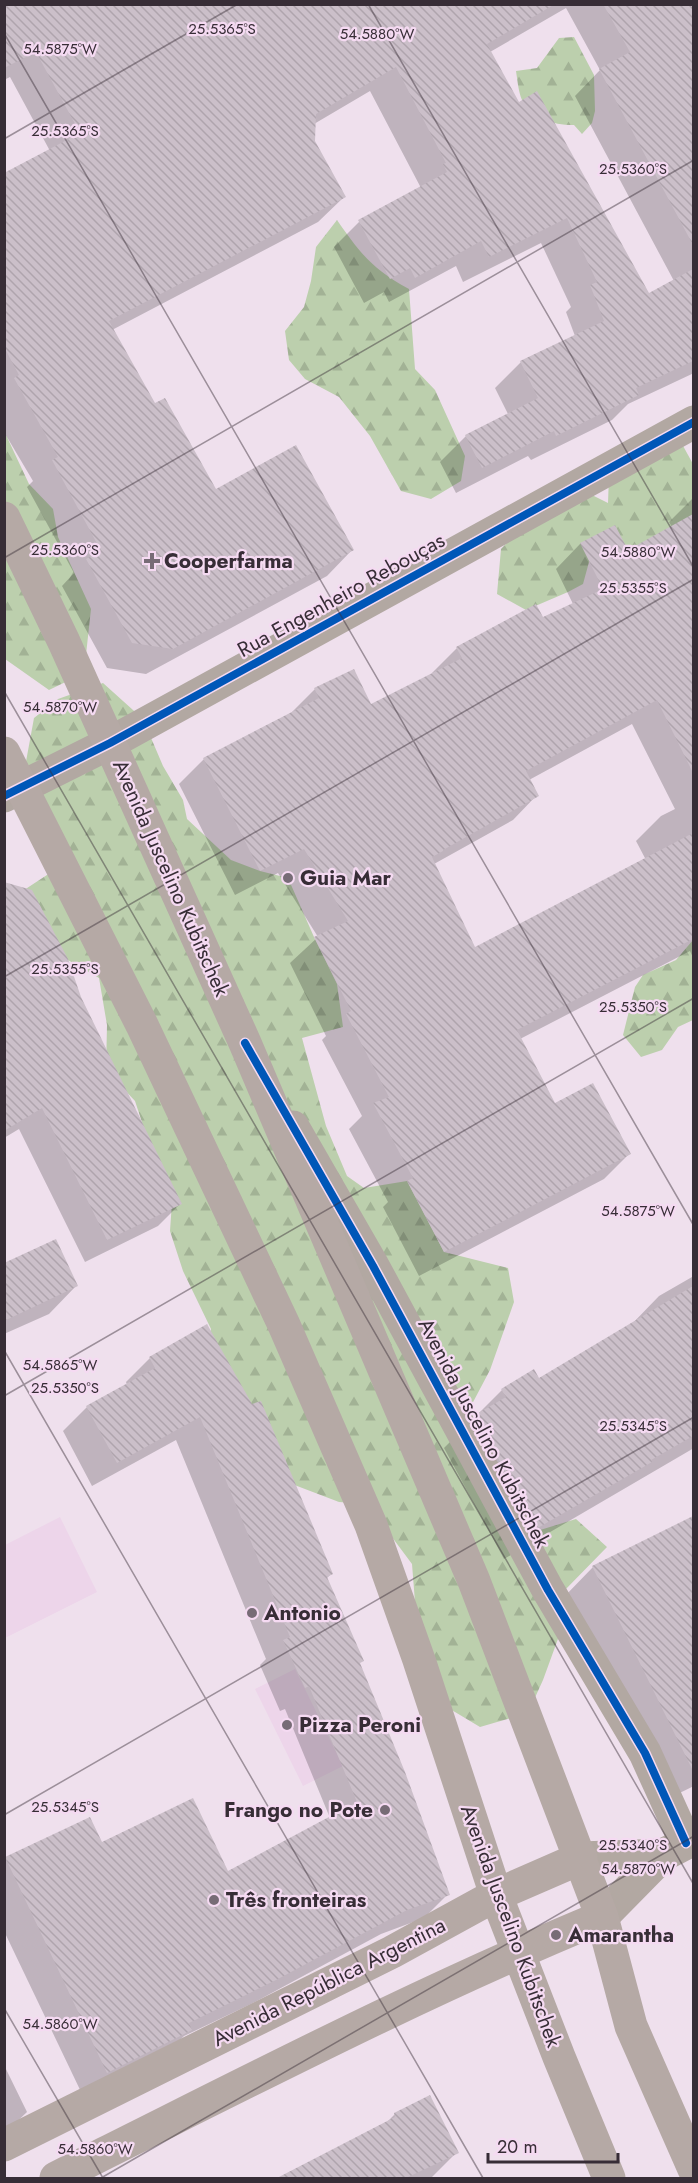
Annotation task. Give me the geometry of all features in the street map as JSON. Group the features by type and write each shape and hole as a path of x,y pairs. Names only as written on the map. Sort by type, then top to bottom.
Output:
{"main road":[{"name":"Avenida Juscelino Kubitschek","path":"4,518 64,642 245,1043 474,1581 602,1917 631,2026 693,2169"},
{"name":"Avenida Juscelino Kubitschek","path":"4,753 13,792 157,1057 284,1325 371,1525 419,1660 496,1895 609,2178"},
{"name":"Avenida República Argentina","path":"4,2145 392,1952 496,1895 581,1858"},
{"path":"57,2178 409,2002 602,1917"}],"street":[{"name":"Rua Engenheiro Rebouças","path":"13,792 110,743 693,422"},
{"name":"Avenida Juscelino Kubitschek","path":"245,1043 373,1266 548,1590 645,1752 681,1846"},
{"name":"Avenida República Argentina","path":"581,1858 681,1846"},
{"path":"602,1917 681,1846"}],"shaded area":[{"path":"60,1517 97,1592 5,1638 5,1545"},
{"path":"295,1669 343,1766 303,1786 255,1689"}],"green space":[{"path":"574,37 594,75 595,111 592,123 582,134 574,125 550,122 529,109 520,94 516,71 537,68 559,38"},
{"path":"337,220 376,267 409,289 415,369 435,390 465,456 461,481 431,499 401,491 370,436 339,397 305,379 289,360 285,331 304,307 316,247"},
{"path":"4,427 29,484 53,509 58,537 91,609 84,673 49,690 5,659"},
{"path":"682,444 693,464 693,553 674,572 598,547 589,562 583,584 568,592 526,610 497,594 501,549 526,523 590,494 608,503 609,475"},
{"path":"103,683 143,719 163,766 183,800 187,819 231,860 288,878 337,984 343,1027 302,1038 326,1126 347,1176 364,1188 407,1181 444,1252 508,1268 514,1302 490,1370 462,1423 527,1534 576,1519 607,1547 564,1591 570,1606 543,1680 528,1713 480,1727 440,1703 415,1602 412,1564 380,1521 353,1503 339,1502 284,1481 204,1373 211,1329 183,1271 170,1231 172,1202 159,1174 135,1101 106,1070 107,1025 99,978 68,960 14,920 21,892 50,873 25,767 34,718 58,699"},
{"path":"693,940 693,1020 678,1027 662,1050 641,1057 623,1035 635,987 643,975 676,960"}],"building":[{"path":"4,4 555,4 487,44 519,102 537,91 649,293 693,269 693,361 636,388 639,395 556,436 554,431 482,468 465,435 538,398 520,361 604,321 590,285 597,282 567,218 489,257 481,241 415,278 410,268 390,279 358,220 447,172 443,164 446,163 396,67 316,114 315,141 346,197 109,321 155,403 165,398 216,489 296,445 354,550 173,649 132,643 86,559 101,551 52,460 58,457 14,378 19,375 4,347 4,173 80,133 36,52 4,68"},
{"path":"603,4 693,4 693,245 599,69 630,52"},
{"path":"693,514 693,773 657,700 526,771 539,796 432,857 475,947 693,833 693,939 517,1030 555,1103 593,1083 631,1154 444,1252 407,1181 413,1178 373,1103 389,1097 346,1014 351,1011 314,937 348,921 304,849 260,871 203,758 319,698 314,688 354,669 371,704 462,658 456,647 536,604 543,617 603,589 580,543 615,525 628,550"},
{"path":"4,882 32,890 68,959 81,997 182,1204 107,1240 42,1108 4,1131"},
{"path":"56,1239 78,1286 4,1321 4,1263"},
{"path":"693,1286 693,1436 536,1529 475,1415 506,1397 501,1389 534,1369 539,1378"},
{"path":"207,1324 252,1404 261,1401 333,1574 327,1577 364,1661 360,1663 405,1772 450,1895 407,1910 276,1980 189,2023 192,2030 107,2073 5,1857 90,1817 102,1842 193,1798 228,1871 357,1802 309,1686 305,1688 283,1640 290,1637 200,1417 117,1463 86,1406 155,1368 149,1357"},
{"path":"693,1516 693,1771 592,1566"},
{"path":"430,2095 459,2153 406,2178 277,2178 395,2117 394,2113"}],"cycle path":[{"path":"4,796 110,743 694,422"},
{"path":"245,1043 373,1266 548,1590 645,1753 686,1843"}],"place":[{"name":"Cooperfarma","path":"152,561"},
{"name":"Guia Mar","path":"288,878"},
{"name":"Antonio","path":"252,1613"},
{"name":"Pizza Peroni","path":"287,1725"},
{"name":"Frango no Pote","path":"385,1810"},
{"name":"Três fronteiras","path":"214,1900"},
{"name":"Amarantha","path":"556,1935"}]}
